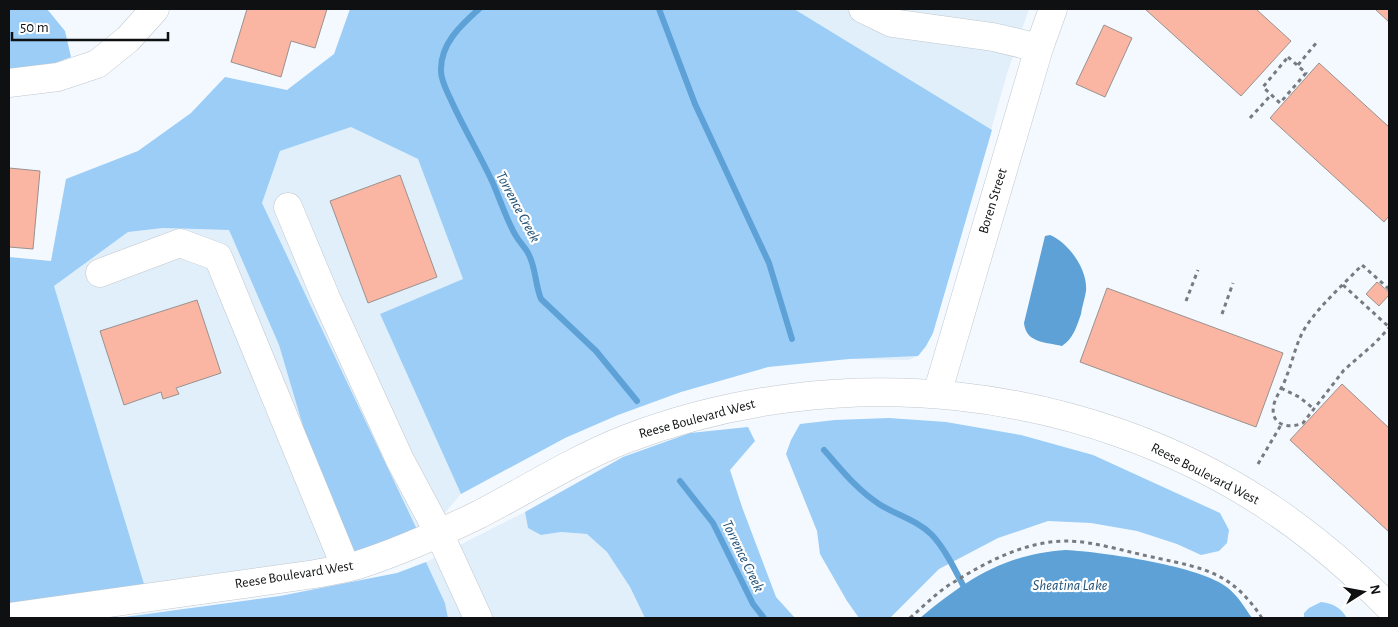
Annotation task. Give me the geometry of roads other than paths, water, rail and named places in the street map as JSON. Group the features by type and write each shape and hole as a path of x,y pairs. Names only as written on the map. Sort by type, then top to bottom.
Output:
{"street":[{"path":"9,83 58,77 96,64 128,40 155,9"},
{"path":"863,9 892,23 993,37 1039,48"},
{"name":"Boren Street","path":"937,394 1039,48 1053,9"},
{"path":"288,207 326,298 400,460 439,533 478,618"},
{"path":"100,273 180,244 218,257 346,568"},
{"name":"Reese Boulevard West","path":"9,617 315,574 358,565 413,545 439,533 622,440 672,423 722,410 795,397 870,392 937,394 1013,404 1080,420 1142,441 1188,462 1246,493 1280,515 1356,574 1389,607"}],"water":[{"path":"1050,235 1064,244 1076,258 1086,283 1086,294 1078,323 1072,336 1062,346 1037,341 1032,338 1028,334 1024,323 1045,236"},
{"name":"Sheatina Lake","path":"1066,550 1126,557 1197,573 1215,580 1228,588 1238,598 1252,618 920,618 954,592 987,571 1024,557"}],"waterway":[{"name":"Torrence Creek","path":"479,9 453,36 444,52 441,71 444,86 492,181 512,229 529,255 541,299 596,351 637,401"},
{"path":"659,9 695,104 769,263 792,339"},
{"path":"824,450 850,479 871,498 886,508 920,525 932,535 946,554 966,591"},
{"name":"Torrence Creek","path":"680,481 713,523 753,604 764,618"}]}
